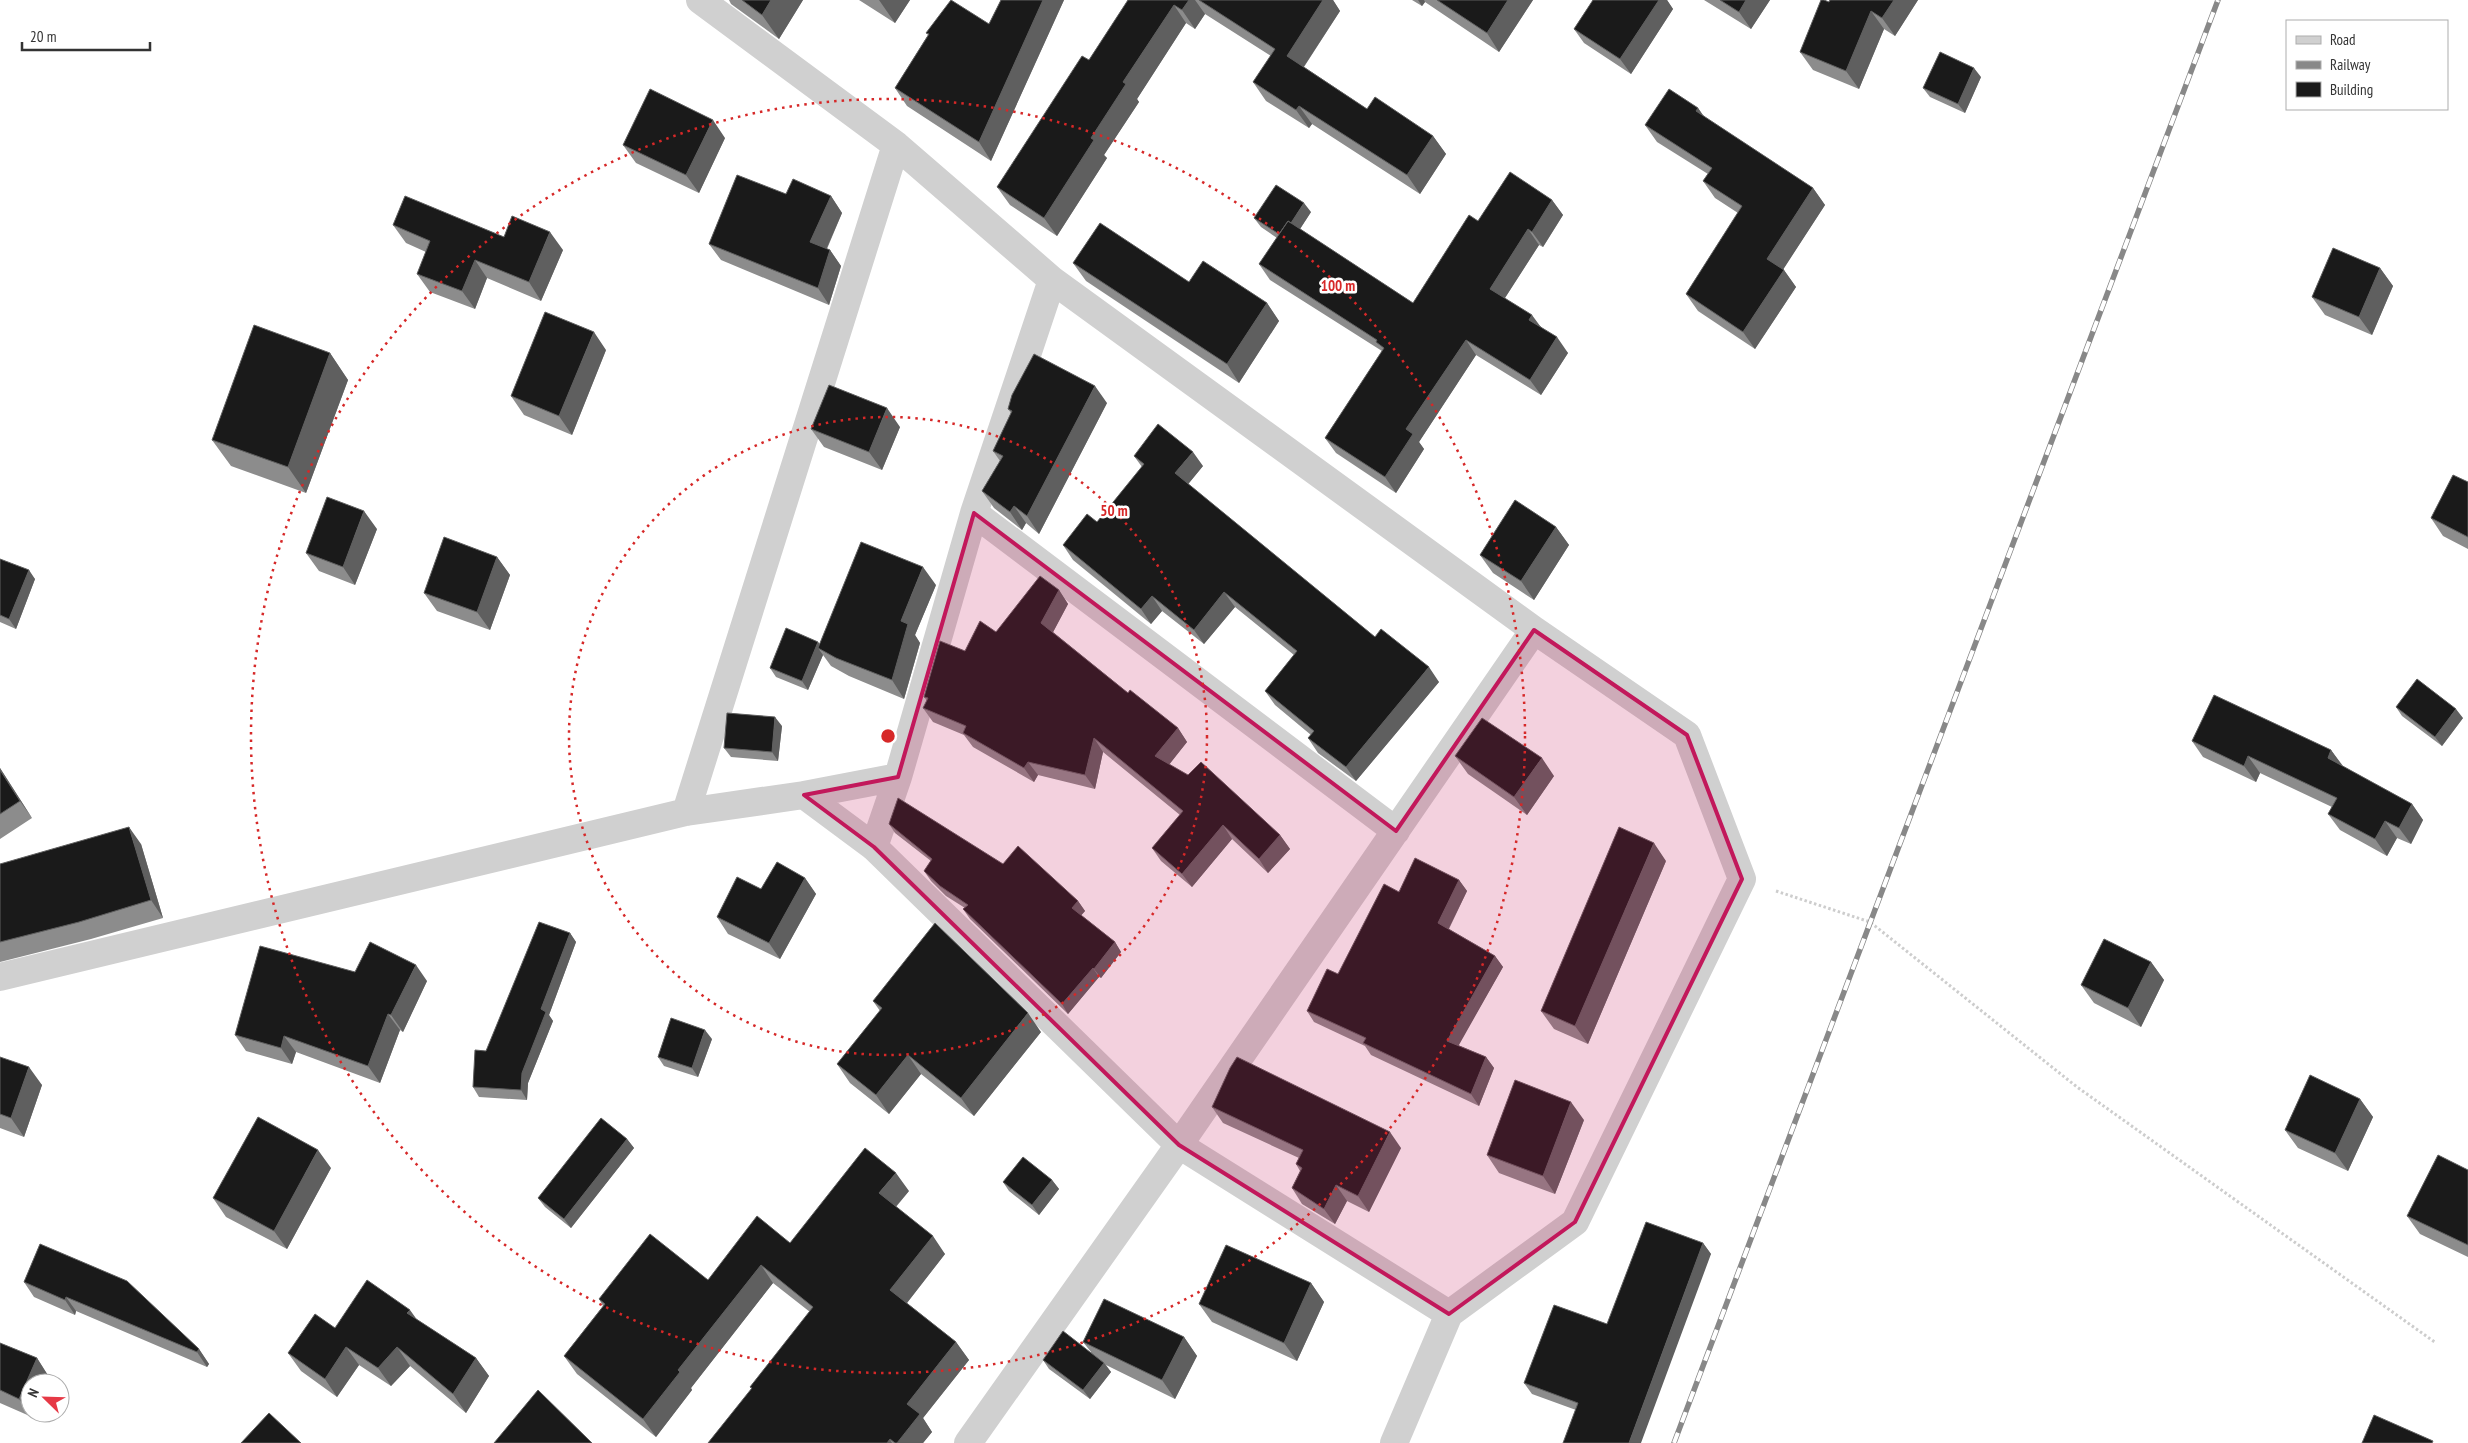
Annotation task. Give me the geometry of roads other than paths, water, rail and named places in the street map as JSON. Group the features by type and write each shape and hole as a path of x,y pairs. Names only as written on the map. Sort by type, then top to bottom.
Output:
{"street":[{"path":"700,0 896,145 1052,280 1534,630 1687,735 1742,879 1575,1222 1449,1314 1394,1443"},
{"path":"686,812 896,145"},
{"path":"874,847 898,777 974,513 1052,280"},
{"path":"974,513 1396,831"},
{"path":"968,1443 1180,1145 1534,630"},
{"path":"0,977 686,812 804,795 898,777"},
{"path":"804,795 874,847 1180,1145 1449,1314"}],"railway":[{"path":"1674,1443 2218,0"}]}
